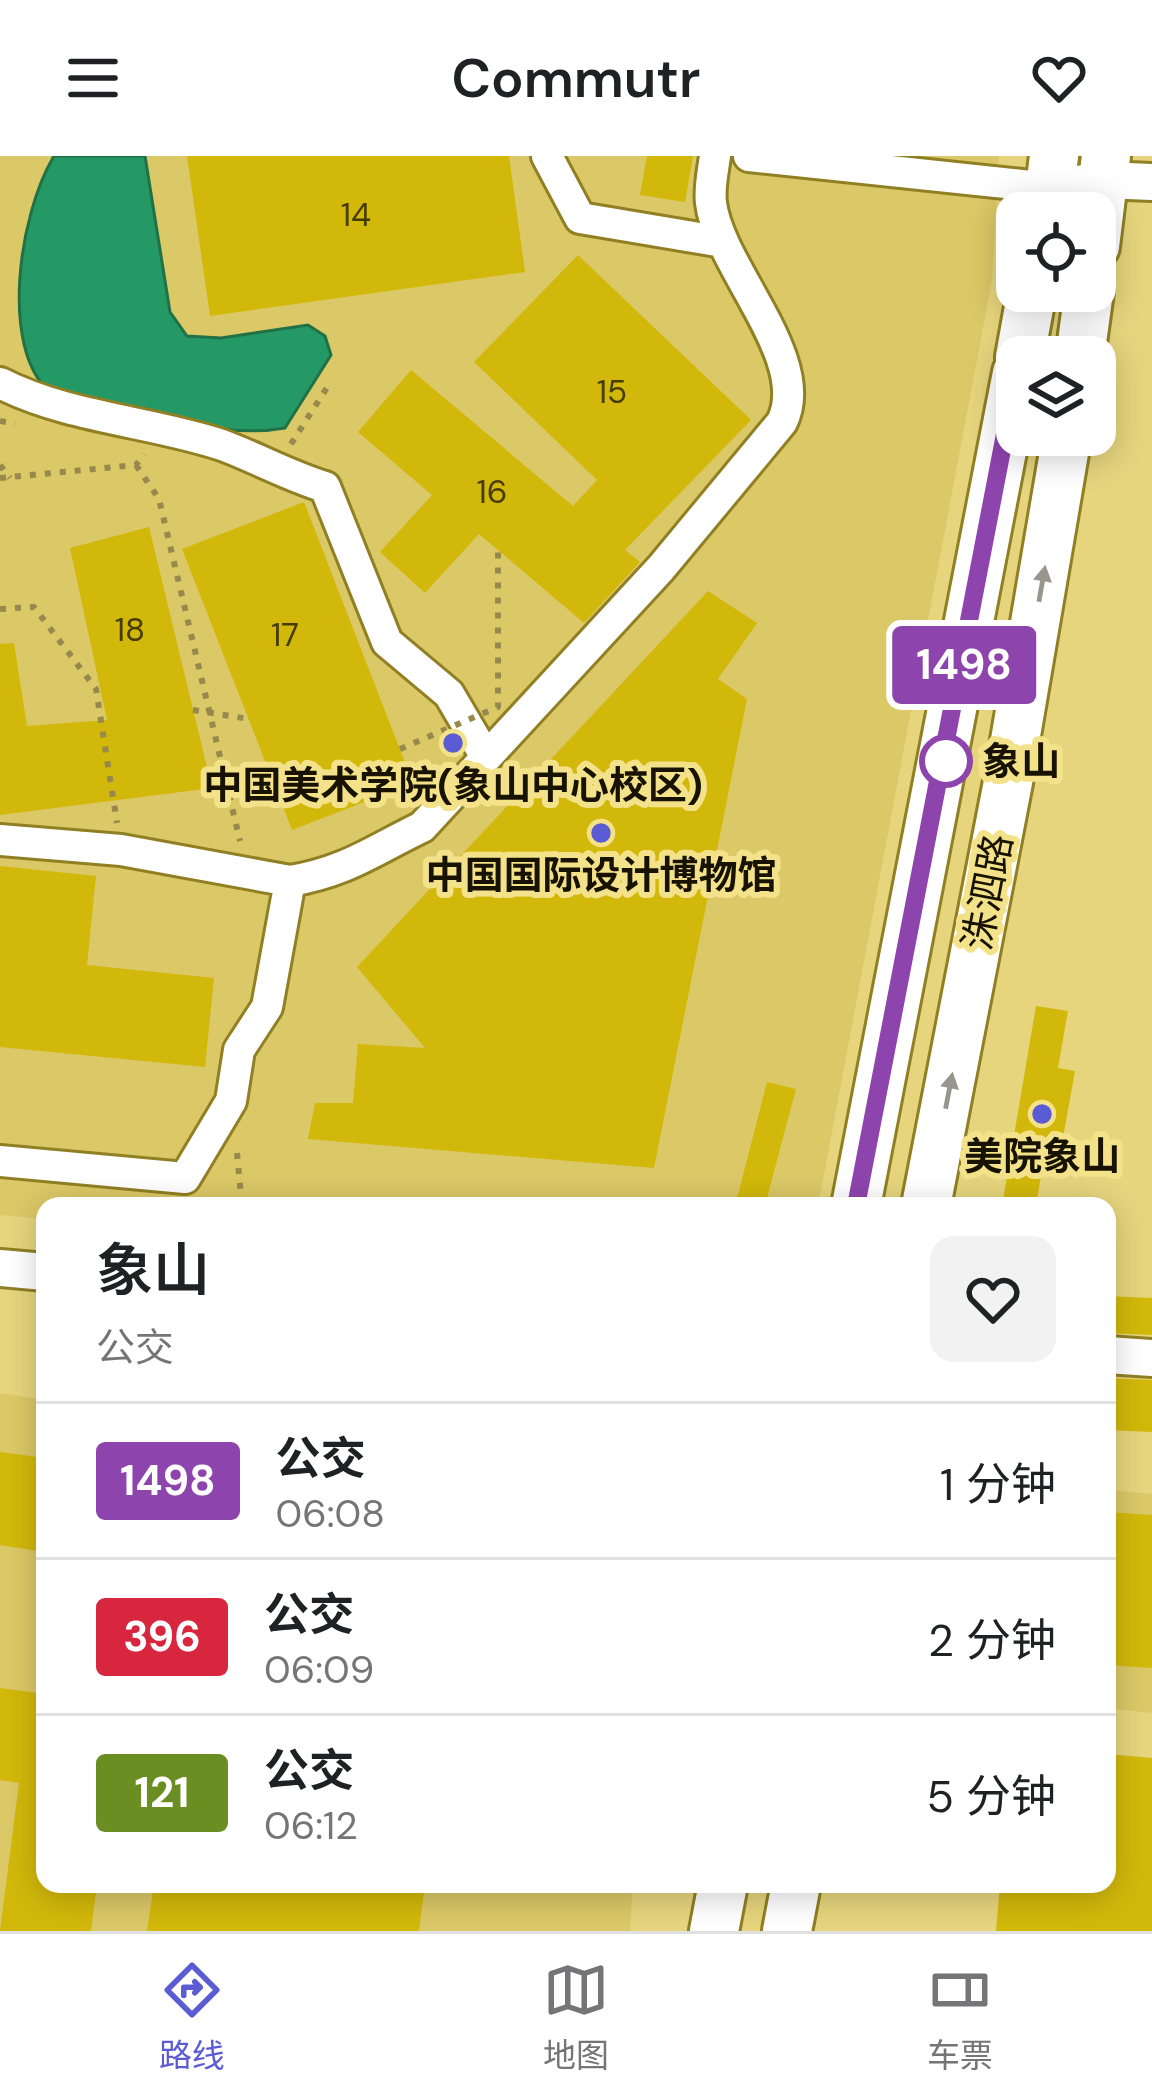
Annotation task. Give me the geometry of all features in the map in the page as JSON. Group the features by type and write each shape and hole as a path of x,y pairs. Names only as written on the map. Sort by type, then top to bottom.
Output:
{"main road":[{"name":"洙泗路","path":"858,1197 1001,456"},
{"name":"洙泗路","path":"928,1197 1008,782 1063,456"},
{"path":"714,1931 720,1893"},
{"path":"787,1931 794,1893"}],"street":[{"path":"548,156 580,218 724,242"},
{"path":"0,840 122,850 290,880 327,875 380,854 422,827 661,568 790,406 773,341 724,242 711,202 715,156"},
{"path":"749,156 926,167 1051,186 1105,168 1152,182"},
{"path":"0,383 32,399 224,446 274,471 325,487 387,642 449,694 486,757"},
{"path":"0,1160 185,1178 231,1101 239,1050 267,1007 290,880"},
{"path":"0,1268 36,1271"},
{"path":"1116,1356 1152,1358"}],"path":[{"path":"274,471 328,386"},
{"path":"0,478 136,465 160,431"},
{"path":"0,465 10,478"},
{"path":"136,465 160,499 248,873"},
{"path":"400,748 497,707 498,550"},
{"path":"0,609 34,607 96,688 122,850"},
{"path":"193,710 249,719"}],"shaded area":[{"name":"中国美术学院(象山中心校区)","path":"0,156 999,156 992,280 820,1197 36,1197 36,1218 0,1215"},
{"path":"54,156 145,156 170,312 187,336 221,338 308,325 325,336 331,355 285,428 213,428 50,392 34,372 24,346 20,281 31,212"},
{"path":"0,1393 36,1399 36,1893 632,1893 630,1931 0,1931"},
{"path":"1116,1491 1152,1494 1152,1713 1116,1709"}],"building":[{"path":"187,156 509,156 525,272 210,316"},
{"path":"647,156 693,156 685,202 640,195"},
{"path":"578,255 751,420 625,550 640,562 584,623 479,534 425,593 380,552 432,495 358,432 411,370 573,506 597,480 474,362"},
{"path":"304,502 413,783 292,830 182,549"},
{"path":"149,527 212,788 0,815 0,644 14,643 27,726 107,720 70,548"},
{"name":"中国国际设计博物馆","path":"708,591 757,623 718,679 747,699 654,1168 308,1139 315,1103 353,1103 358,1044 425,1048 357,967"},
{"path":"0,866 96,876 87,965 214,978 205,1067 0,1047"},
{"name":"美院象山","path":"1036,1006 1068,1011 1058,1068 1075,1071 1062,1143 1047,1140 1038,1197 1004,1197"},
{"path":"767,1082 796,1089 767,1197 737,1197"},
{"path":"1116,1296 1152,1298 1152,1335 1116,1333"},
{"path":"1116,1378 1152,1380 1152,1432 1116,1430"},
{"path":"0,1452 36,1457 36,1551 0,1545"},
{"path":"1116,1513 1152,1515 1152,1668 1116,1666"},
{"path":"0,1688 36,1693 36,1893 96,1893 91,1931 0,1931 19,1783 0,1780"},
{"path":"1116,1755 1152,1758 1152,1931 996,1931 999,1893 1116,1893"},
{"path":"153,1893 424,1893 419,1931 147,1931"}],"bus line":[{"name":"1498","path":"858,1197 922,888 1002,456"}],"place":[{"name":"中国美术学院(象山中心校区)","path":"453,743"},
{"name":"象山","path":"946,761"},
{"name":"中国国际设计博物馆","path":"601,833"},
{"name":"美院象山","path":"1042,1114"}]}
